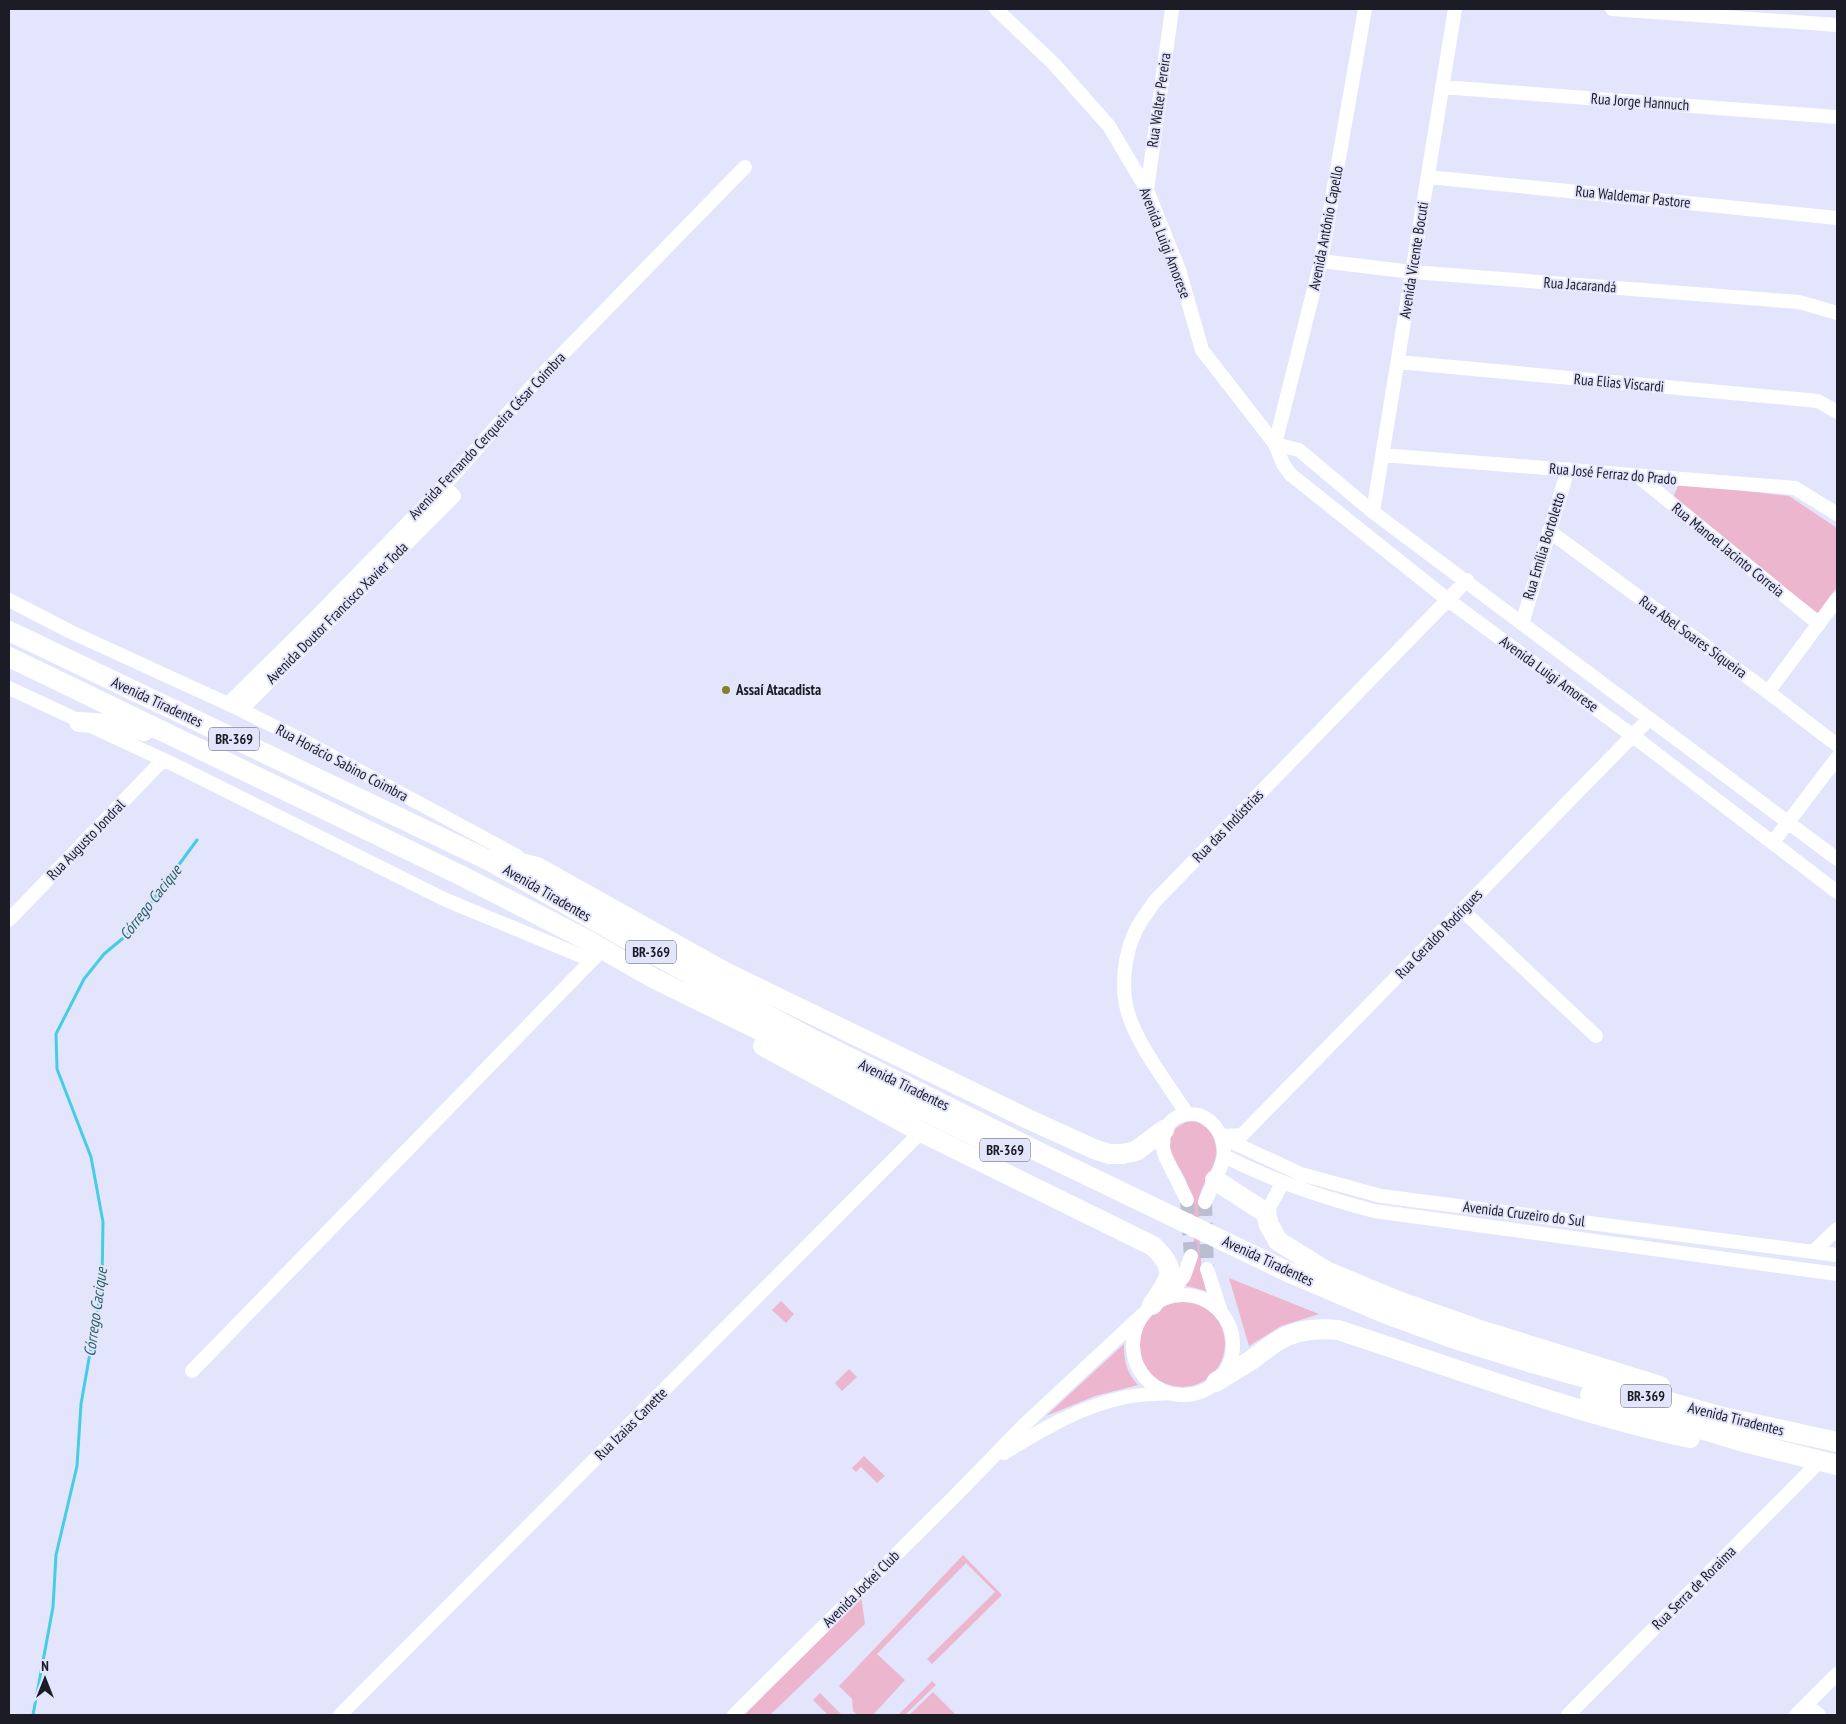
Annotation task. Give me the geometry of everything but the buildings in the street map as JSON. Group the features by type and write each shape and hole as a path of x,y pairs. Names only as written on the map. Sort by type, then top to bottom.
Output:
{"highway":[{"name":"Avenida Tiradentes","path":"9,631 458,848 492,862 658,957 812,1039 1288,1272 1384,1313 1458,1340 1532,1363 1667,1402 1779,1430 1837,1442"},
{"name":"Avenida Tiradentes","path":"9,657 460,875 597,955 653,978 942,1120 1341,1309 1454,1352 1698,1429 1780,1452 1829,1463"},
{"path":"79,722 135,728 206,752"},
{"path":"458,848 537,866 725,972 1094,1149 1109,1154 1136,1151 1164,1130"},
{"path":"725,972 812,1039"},
{"path":"653,978 710,1018 922,1132 1154,1246 1167,1259 1169,1274 1168,1282 1154,1306"},
{"path":"1215,1180 1266,1212 1269,1225 1278,1241 1326,1271 1398,1301 1477,1329 1697,1398 1779,1430"},
{"path":"1216,1382 1291,1334 1320,1328 1338,1330 1471,1376 1648,1429 1732,1447 1780,1452"}],"street":[{"name":"Avenida Luigi Amorese","path":"996,9 1054,64 1109,126 1147,190 1178,270 1202,350 1275,444 1283,464 1290,474 1448,600 1632,736 1837,892"},
{"name":"Rua Walter Pereira","path":"1147,190 1172,9"},
{"name":"Avenida Antônio Capello","path":"1275,444 1321,261 1365,9"},
{"name":"Avenida Vicente Bocuti","path":"1373,512 1455,9"},
{"path":"1612,9 1837,25"},
{"name":"Rua Jorge Hannuch","path":"1442,87 1837,117"},
{"name":"Avenida Fernando Cerqueira César Coimbra","path":"234,707 308,625 444,486 539,378 745,167"},
{"name":"Rua Waldemar Pastore","path":"1428,177 1837,218"},
{"name":"Rua Jacarandá","path":"1321,261 1412,272 1800,302 1837,313"},
{"name":"Rua Elias Viscardi","path":"1398,362 1818,401 1837,412"},
{"name":"Avenida Luigi Amorese","path":"1275,444 1299,450 1373,512 1467,580 1522,624 1837,859"},
{"name":"Rua José Ferraz do Prado","path":"1382,455 1795,488 1837,514"},
{"name":"Rua Emília Bortoletto","path":"1522,624 1568,469"},
{"name":"Rua Manoel Jacinto Correia","path":"1638,476 1819,624"},
{"path":"1664,498 1673,479"},
{"name":"Avenida Doutor Francisco Xavier Toda","path":"234,707 454,496 444,486"},
{"name":"Rua Abel Soares Siqueira","path":"1549,531 1837,745"},
{"name":"Rua das Indústrias","path":"1187,1114 1145,1049 1129,1016 1124,993 1125,971 1129,949 1136,930 1156,901 1467,580"},
{"path":"1768,692 1837,599"},
{"name":"Rua Horácio Sabino Coimbra","path":"9,600 71,632 234,707 308,744 537,866"},
{"path":"9,688 163,760 446,900 597,955 192,1371"},
{"name":"Rua Geraldo Rodrigues","path":"1221,1136 1242,1135 1649,719"},
{"path":"1773,842 1837,758"},
{"name":"Rua Augusto Jondral","path":"9,920 163,760"},
{"path":"1462,910 1596,1036"},
{"path":"1187,1200 1165,1156 1163,1148 1164,1130 1176,1117 1187,1114 1201,1116 1210,1120 1221,1136 1224,1156 1205,1202"},
{"name":"Rua Izaias Canette","path":"340,1715 922,1132"},
{"name":"Avenida Cruzeiro do Sul","path":"1221,1136 1301,1174 1381,1196 1837,1255"},
{"name":"Avenida Cruzeiro do Sul","path":"1224,1156 1282,1184 1330,1200 1384,1212 1837,1274"},
{"path":"1266,1212 1282,1184"},
{"path":"1384,1212 1395,1197"},
{"path":"1814,1252 1837,1229"},
{"path":"1191,1256 1184,1276 1138,1322 1132,1341 1135,1360 1139,1369 1151,1384 1169,1393 1194,1394 1210,1387 1228,1367 1233,1348 1230,1330 1221,1313 1207,1269"},
{"path":"1154,1306 1176,1295 1196,1297 1214,1306 1221,1313"},
{"name":"Avenida Jockei Club","path":"734,1715 1024,1424 1154,1306"},
{"name":"Avenida Jockei Club","path":"988,1462 1050,1425 1084,1410 1127,1397 1169,1393"},
{"name":"Rua Serra de Roraima","path":"1568,1715 1829,1463"},
{"path":"1796,1715 1837,1674"},
{"path":"1807,1704 1819,1715"}],"shaded area":[{"path":"1679,483 1789,496 1837,528 1837,587 1818,613 1671,503"},
{"path":"1197,1121 1205,1125 1210,1131 1216,1145 1215,1161 1201,1190 1198,1204 1201,1256 1206,1291 1183,1285 1195,1260 1191,1194 1170,1149 1170,1138 1176,1128 1186,1122"},
{"path":"1229,1278 1319,1314 1281,1326 1249,1346"},
{"path":"781,1301 794,1314 786,1323 772,1310"},
{"path":"1182,1301 1198,1305 1212,1314 1221,1328 1225,1344 1221,1360 1212,1374 1198,1383 1182,1387 1166,1383 1152,1374 1143,1360 1139,1344 1143,1328 1152,1314 1166,1305"},
{"path":"1124,1344 1126,1366 1138,1385 1095,1396 1046,1416"},
{"path":"849,1369 857,1377 842,1391 835,1383"},
{"path":"864,1456 885,1476 877,1483 861,1467 856,1472 852,1468"},
{"path":"963,1555 1002,1595 932,1664 927,1659 995,1592 966,1563 877,1654 905,1680 873,1715 857,1715 853,1711 852,1699 839,1686"},
{"path":"861,1596 865,1624 770,1715 739,1715"},
{"path":"932,1681 936,1685 905,1715 898,1715"},
{"path":"933,1692 956,1715 909,1715"},
{"path":"820,1693 842,1715 828,1715 813,1700"}],"waterway":[{"name":"Córrego Cacique","path":"33,1715 53,1607 56,1555 77,1466 81,1404 102,1285 103,1222 91,1157 57,1069 56,1034 84,979 104,954 128,934 197,840"}],"tunnel":[{"path":"1187,1200 1191,1256"},
{"path":"1205,1202 1207,1269"}],"place":[{"name":"Assaí Atacadista","path":"726,690"}]}
